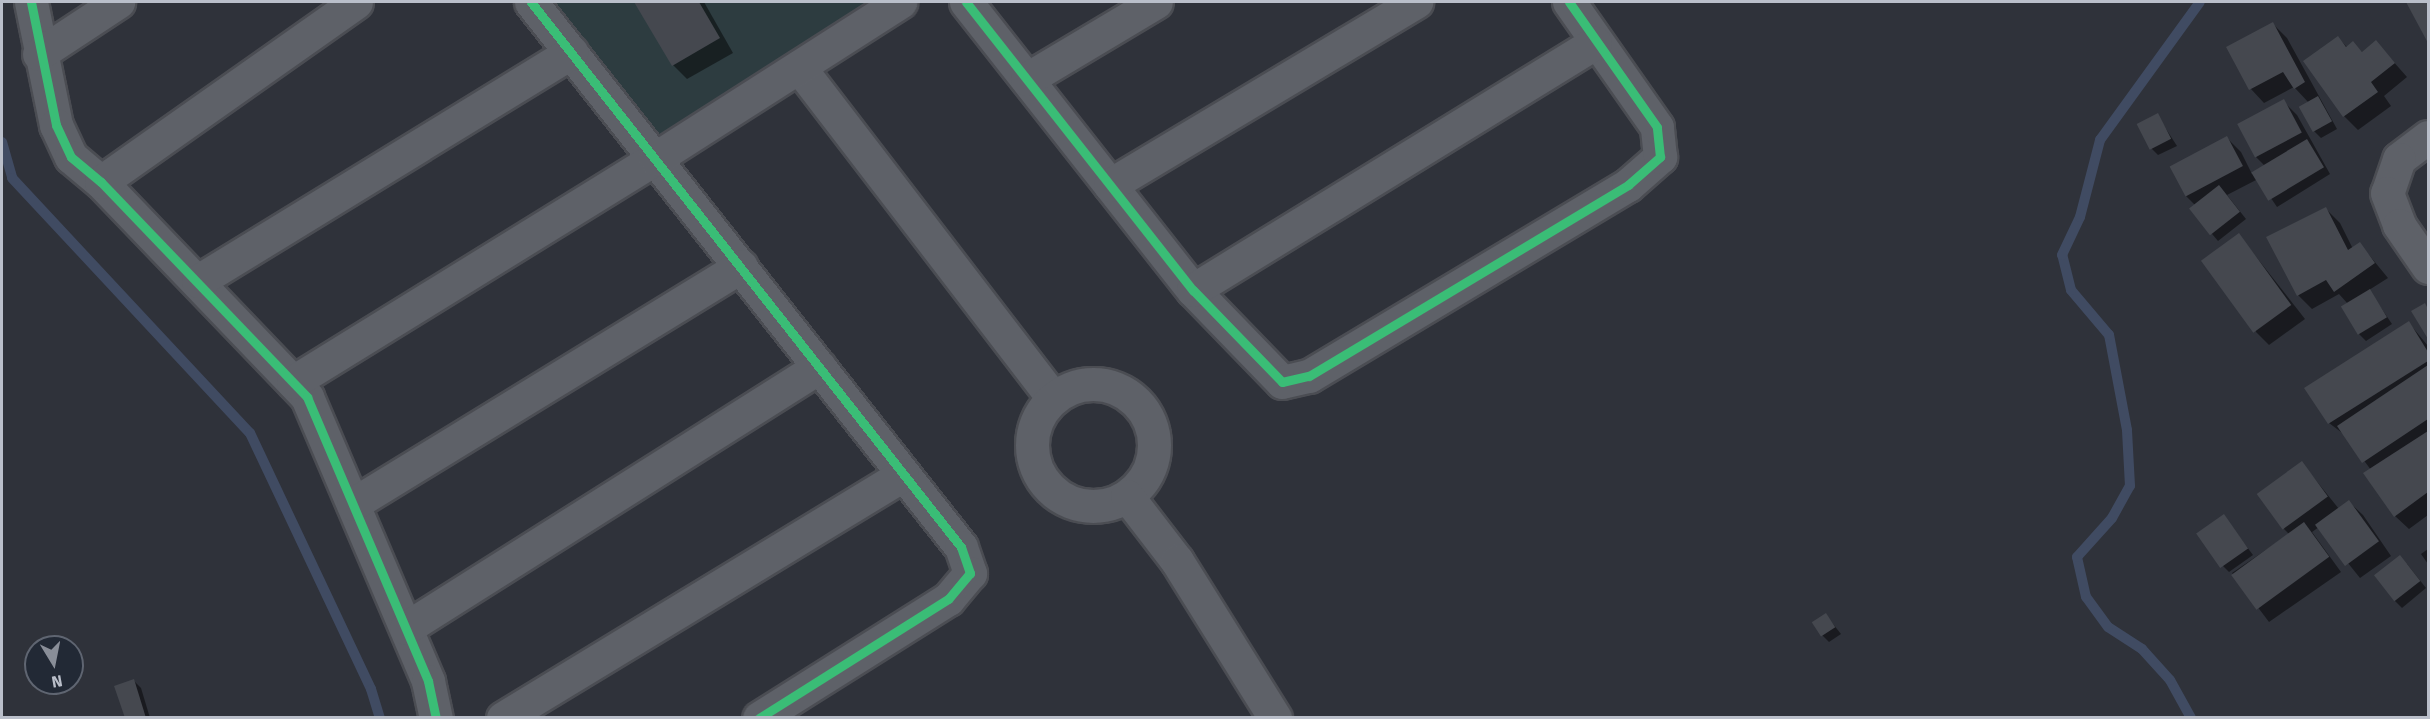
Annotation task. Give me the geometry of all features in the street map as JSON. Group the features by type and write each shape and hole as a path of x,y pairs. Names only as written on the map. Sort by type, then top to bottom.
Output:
{"street":[{"path":"31,2 39,54 56,126 71,157 101,182 307,397 429,681 436,717"},
{"path":"39,54 118,2"},
{"path":"101,182 356,2"},
{"path":"531,2 961,547 970,573 948,599 759,717"},
{"path":"293,382 656,158 900,2"},
{"path":"966,2 1193,290 1282,382 1309,376 1628,185 1660,157 1657,127 1595,43 1569,2"},
{"path":"1027,79 1156,2"},
{"path":"1110,185 1416,2"},
{"path":"1193,290 1595,43"},
{"path":"198,281 571,52"},
{"path":"799,67 1053,398"},
{"path":"2428,137 2399,159 2387,193 2399,225 2428,267"},
{"path":"353,504 741,266"},
{"path":"406,628 819,367"},
{"path":"1090,384 1110,386 1128,395 1142,409 1151,426 1154,446 1150,465 1141,483 1126,496 1103,504 1078,505 1049,488 1032,459 1031,442 1034,425 1053,398 1071,388 1090,384"},
{"path":"503,717 902,475"},
{"path":"1126,496 1177,561 1275,717"}],"shaded area":[{"path":"548,2 871,2 660,139"}],"building":[{"path":"634,2 699,2 720,38 672,66"},
{"path":"2406,2 2428,2 2428,43"},
{"path":"2273,22 2305,82 2294,89 2283,72 2249,90 2226,47"},
{"path":"2338,36 2346,47 2353,41 2362,52 2376,40 2395,63 2371,82 2378,92 2343,117 2303,61"},
{"path":"2318,96 2332,121 2313,132 2299,107"},
{"path":"2284,99 2302,133 2255,157 2237,124"},
{"path":"2158,113 2171,139 2150,150 2137,124"},
{"path":"2227,136 2243,166 2186,197 2170,167"},
{"path":"2307,139 2324,167 2268,201 2251,172"},
{"path":"2219,185 2240,212 2210,235 2189,208"},
{"path":"2326,207 2348,250 2360,242 2375,263 2334,292 2326,280 2297,296 2266,237"},
{"path":"2239,233 2291,305 2253,333 2201,261"},
{"path":"2370,289 2387,317 2358,335 2341,307"},
{"path":"2425,303 2428,309 2428,339 2411,311"},
{"path":"2409,321 2428,352 2428,361 2328,424 2304,388"},
{"path":"2428,365 2428,419 2362,463 2337,426"},
{"path":"2428,431 2428,492 2394,517 2363,473"},
{"path":"2302,461 2328,497 2283,530 2257,494"},
{"path":"2349,500 2379,541 2345,566 2315,525"},
{"path":"2224,514 2248,548 2220,568 2196,534"},
{"path":"2304,522 2329,557 2256,610 2231,575"},
{"path":"2400,555 2420,581 2394,601 2374,575"},
{"path":"1826,613 1835,627 1821,637 1812,622"},
{"path":"134,679 146,718 125,718 114,686"}],"waterway":[{"path":"2191,718 2170,680 2142,649 2108,627 2086,597 2077,557 2112,518 2130,486 2127,430 2109,335 2071,290 2062,255 2080,217 2100,140 2200,2"},
{"path":"2,142 12,178 250,433 371,689 380,718"}],"cycle path":[{"path":"31,2 56,125 71,157 101,182 307,397 428,681 436,718"},
{"path":"531,2 961,547 970,573 948,599 759,718"},
{"path":"966,2 1193,290 1282,382 1309,376 1628,185 1660,157 1657,127 1569,2"}]}
